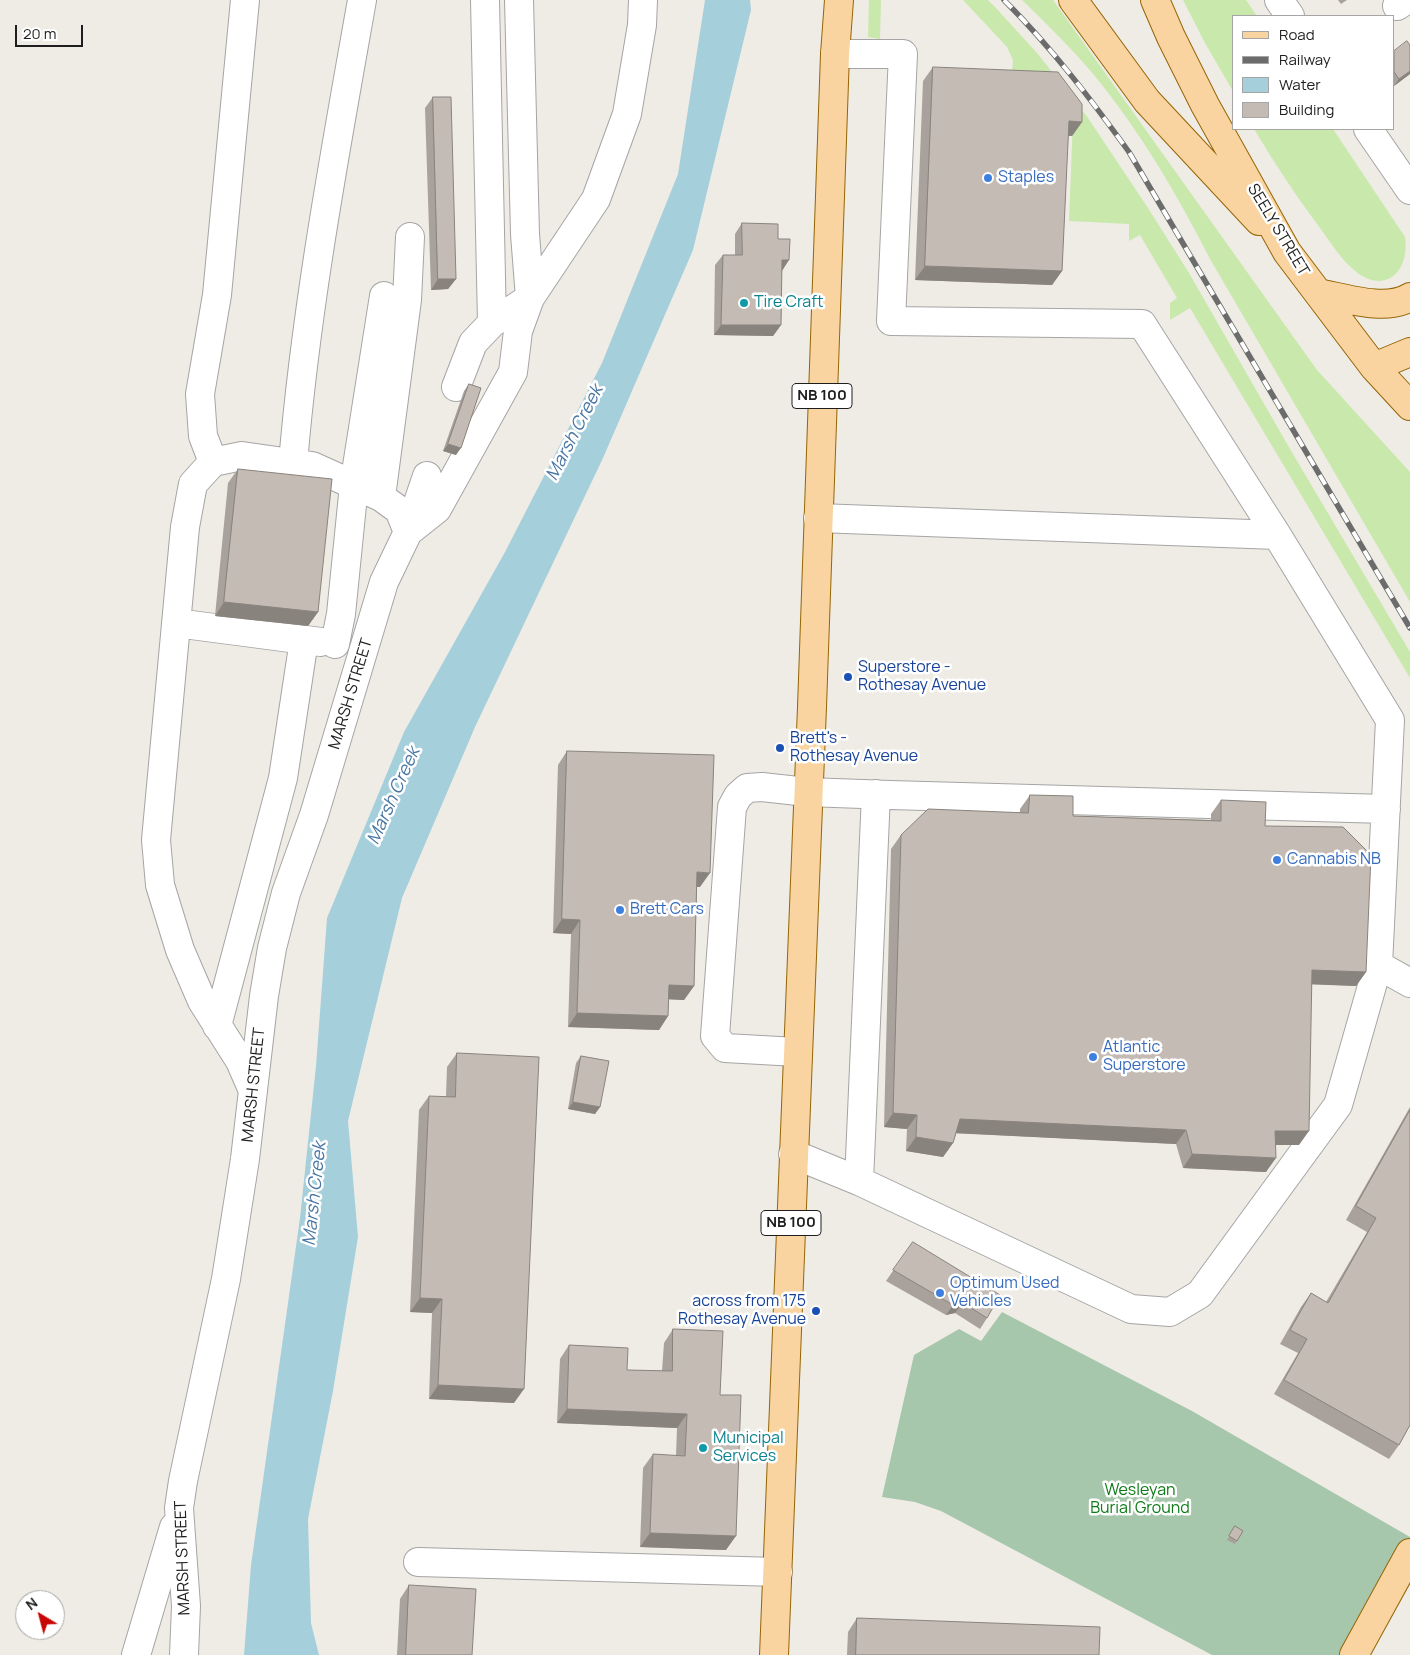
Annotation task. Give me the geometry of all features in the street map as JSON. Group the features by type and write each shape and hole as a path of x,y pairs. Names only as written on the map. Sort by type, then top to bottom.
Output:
{"main road":[{"name":"NB 100","path":"774,1655 807,792 812,707 835,54 839,0"},
{"path":"1073,0 1147,101 1287,252"},
{"name":"SEELY STREET","path":"1149,0 1171,37"},
{"name":"SEELY STREET","path":"1155,0 1171,37 1205,104 1287,252 1374,367 1410,406"},
{"path":"1318,293 1387,304 1400,302 1410,297"},
{"path":"1374,367 1410,352"},
{"path":"1354,1655 1410,1553"}],"street":[{"path":"213,462 203,436 200,394 217,295 245,0"},
{"path":"293,463 298,401 322,235 362,0"},
{"path":"485,0 492,323"},
{"path":"518,0 525,234 530,298"},
{"path":"253,1091 240,1061 202,1001 180,950 160,885 156,840 185,527 194,484 213,462 242,456 312,466 381,497 399,510 408,532 437,508 513,372 518,331 530,298 596,199 627,114 642,25 642,0"},
{"path":"1279,0 1289,15"},
{"path":"794,1154 859,1181 1131,1310 1170,1312 1200,1294 1338,1106 1378,966 1390,720 1277,535 1142,324 891,321 903,54 835,54"},
{"path":"1369,130 1410,190"},
{"path":"381,497 406,300 410,237"},
{"path":"335,644 341,614 354,485 384,296"},
{"path":"456,387 473,343 492,323 530,298"},
{"name":"MARSH STREET","path":"184,1655 186,1606 179,1508 183,1481 226,1279 245,1159 264,996 272,948 286,893 314,815 384,582 408,532 427,476"},
{"path":"818,518 1277,535"},
{"path":"176,623 335,644 362,655"},
{"path":"218,1026 283,778 304,640"},
{"path":"797,1052 725,1048 715,1036 732,807 738,796 747,788 762,787 807,792 1386,809"},
{"path":"859,1181 876,794"},
{"path":"1378,966 1410,983"},
{"path":"136,1655 179,1508"},
{"path":"418,1562 778,1572"}],"green space":[{"path":"869,0 881,0 880,39 868,37"},
{"path":"963,0 988,0 1038,54 1086,115 1148,208 1189,273 1410,652 1410,678 1190,308 1170,320 1170,303 1177,298 1140,235 1129,241 1129,224 1069,221 1073,118 1011,85 1013,60 1007,47"},
{"path":"1022,0 1053,0 1317,370 1410,472 1410,602 1210,259 1171,187 1142,141 1111,96 1077,55"},
{"path":"1183,0 1246,0 1256,15 1232,15 1232,90"},
{"path":"1255,130 1334,130 1405,237 1403,261 1399,270 1392,277 1375,281 1354,270 1345,262 1278,168"},
{"name":"Wesleyan Burial Ground","path":"1002,1312 1192,1411 1410,1537 1410,1553 1354,1655 1212,1655 941,1511 915,1502 882,1497 914,1355 959,1329 981,1341"}],"water":[{"name":"Marsh Creek","path":"705,0 750,0 751,10 693,250 603,458 475,727 402,898 348,1121 358,1237 333,1391 308,1519 311,1623 319,1655 244,1655 251,1565 300,1218 316,1066 327,918 404,732 505,552 602,363 678,174"}],"building":[{"path":"1407,41 1410,45 1410,71 1399,79 1395,73 1395,50"},
{"name":"Staples","path":"933,67 1058,72 1082,104 1082,122 1069,121 1062,271 925,266"},
{"path":"433,97 451,97 456,279 438,279"},
{"name":"Tire Craft","path":"742,223 778,224 778,239 790,239 789,260 782,260 781,325 721,325 723,255 742,255"},
{"path":"469,384 481,388 461,448 448,444"},
{"path":"238,469 332,479 318,612 224,602"},
{"name":"Brett Cars","path":"567,751 714,755 710,873 697,872 694,986 669,985 668,1016 577,1013 580,920 562,919"},
{"name":"Atlantic Superstore","path":"1030,795 1073,796 1073,816 1221,821 1221,800 1266,802 1265,826 1343,827 1371,855 1366,972 1312,970 1309,1131 1275,1131 1276,1158 1192,1154 1186,1130 960,1119 953,1143 916,1137 917,1115 893,1113 901,835 928,809 1028,813"},
{"path":"457,1053 539,1057 524,1389 438,1385 442,1299 420,1298 429,1096 455,1097"},
{"path":"581,1056 609,1061 600,1107 573,1102"},
{"path":"1410,1110 1410,1425 1399,1445 1284,1380 1307,1339 1290,1330 1311,1293 1328,1303 1376,1218 1356,1206"},
{"path":"913,1242 1000,1295 987,1318 963,1303 953,1305 893,1270"},
{"name":"Municipal Services","path":"673,1329 723,1331 720,1395 741,1395 736,1536 650,1533 653,1454 685,1456 687,1414 567,1409 569,1345 628,1348 627,1370 672,1371"},
{"path":"1235,1526 1243,1531 1237,1541 1229,1536"},
{"path":"409,1585 476,1589 472,1655 406,1655"},
{"path":"857,1618 1100,1627 1099,1655 856,1655"}],"railway":[{"path":"1004,0 1070,73 1129,152 1410,628"}],"place":[{"name":"Staples","path":"988,178"},
{"name":"Tire Craft","path":"744,303"},
{"name":"Superstore - Rothesay Avenue","path":"848,677"},
{"name":"Brett's - Rothesay Avenue","path":"780,748"},
{"name":"Cannabis NB","path":"1277,860"},
{"name":"Brett Cars","path":"620,910"},
{"name":"Atlantic Superstore","path":"1093,1057"},
{"name":"Optimum Used Vehicles","path":"940,1293"},
{"name":"across from 175 Rothesay Avenue","path":"816,1311"},
{"name":"Municipal Services","path":"703,1448"}]}
